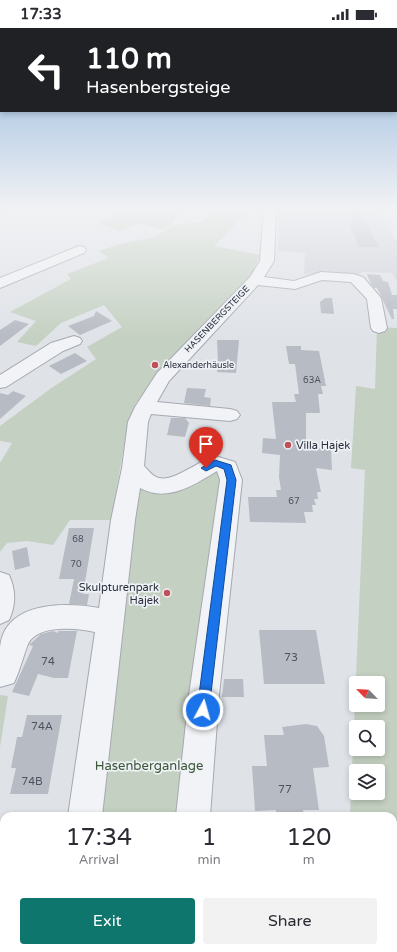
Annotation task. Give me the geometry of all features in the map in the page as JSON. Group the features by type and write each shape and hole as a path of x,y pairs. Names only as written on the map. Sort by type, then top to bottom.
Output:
{"street":[{"path":"0,284 74,252"},
{"name":"HASENBERGSTEIGE","path":"86,812 123,520 133,468 138,422 144,407 163,377 255,280 267,261 268,252"},
{"path":"255,280 295,285 321,276 353,278 358,280 374,298 379,328"},
{"path":"0,383 57,347 74,341"},
{"path":"144,407 230,415"},
{"path":"133,468 150,484 159,487 173,485 215,463 228,467 232,480 204,695 193,812"},
{"path":"0,583 2,588 0,612"},
{"path":"0,674 4,673 18,635 34,620 75,616 110,622"}],"shaded area":[{"path":"293,252 397,252 397,282 392,273 363,272 356,275 351,273 304,274 305,253"}],"green space":[{"path":"101,252 245,252 260,255 253,272 164,365 136,403 129,418 111,520 70,520 53,545 27,541 7,543 0,552 0,463 12,443 0,441 0,426 50,389 96,359 87,347 122,327 104,305 61,323 36,346 17,342 36,321 10,312 71,279 67,274 109,258"},
{"path":"377,327 397,328 397,812 350,812 351,800 385,800 385,764 352,764 353,756 385,756 385,720 354,720 355,712 385,712 385,676 356,676 365,470 351,468 356,386 375,389"},
{"name":"Hasenberganlage","path":"226,468 192,812 95,812 136,474 143,483"},
{"path":"0,695 8,696 0,747"}],"building":[{"path":"367,274 380,275 383,281 388,282 392,295 397,295 397,309 393,309 394,319 392,319 377,288 374,288 371,284"},
{"path":"325,298 332,298 334,314 321,313 320,302"},
{"path":"96,311 112,321 80,335 68,326 94,316"},
{"path":"15,320 29,324 0,346 0,330"},
{"path":"217,340 239,340 236,373 217,372"},
{"path":"286,346 301,346 301,350 319,351 326,386 321,386 323,394 318,394 320,413 306,413 306,447 331,450 332,470 316,468 321,492 317,492 318,499 314,499 316,505 312,505 313,512 304,512 306,523 250,522 248,497 277,497 276,490 281,490 279,477 280,455 262,453 263,438 276,439 272,402 296,402 294,394 299,394 295,364 289,364"},
{"path":"75,353 87,361 61,374 49,366"},
{"path":"187,388 206,389 204,397 211,398 210,406 184,403"},
{"path":"13,391 26,396 0,419 0,393 8,395"},
{"path":"171,418 185,418 189,423 185,437 167,435"},
{"path":"69,528 94,528 83,594 89,594 87,605 69,604 74,579 59,579"},
{"path":"27,547 30,566 15,570 12,551"},
{"path":"259,630 316,630 325,684 264,684"},
{"path":"53,631 58,633 58,631 77,631 68,678 54,678 38,674 29,696 12,692 33,646 29,645 41,634"},
{"path":"224,679 243,679 244,697 222,697"},
{"path":"27,715 62,715 48,794 10,794 16,768 11,768 17,737 22,737"},
{"path":"306,724 317,726 324,736 329,767 313,768 319,810 303,810 303,812 276,812 276,810 255,811 252,766 267,766 264,735 284,735 282,727"}],"place":[{"name":"Alexanderhäusle","path":"155,365"},
{"name":"Villa Hajek","path":"288,445"},
{"name":"Skulpturenpark Hajek","path":"167,593"}],"route":[{"path":"203,710 232,480 228,467 215,463 206,468"}]}
